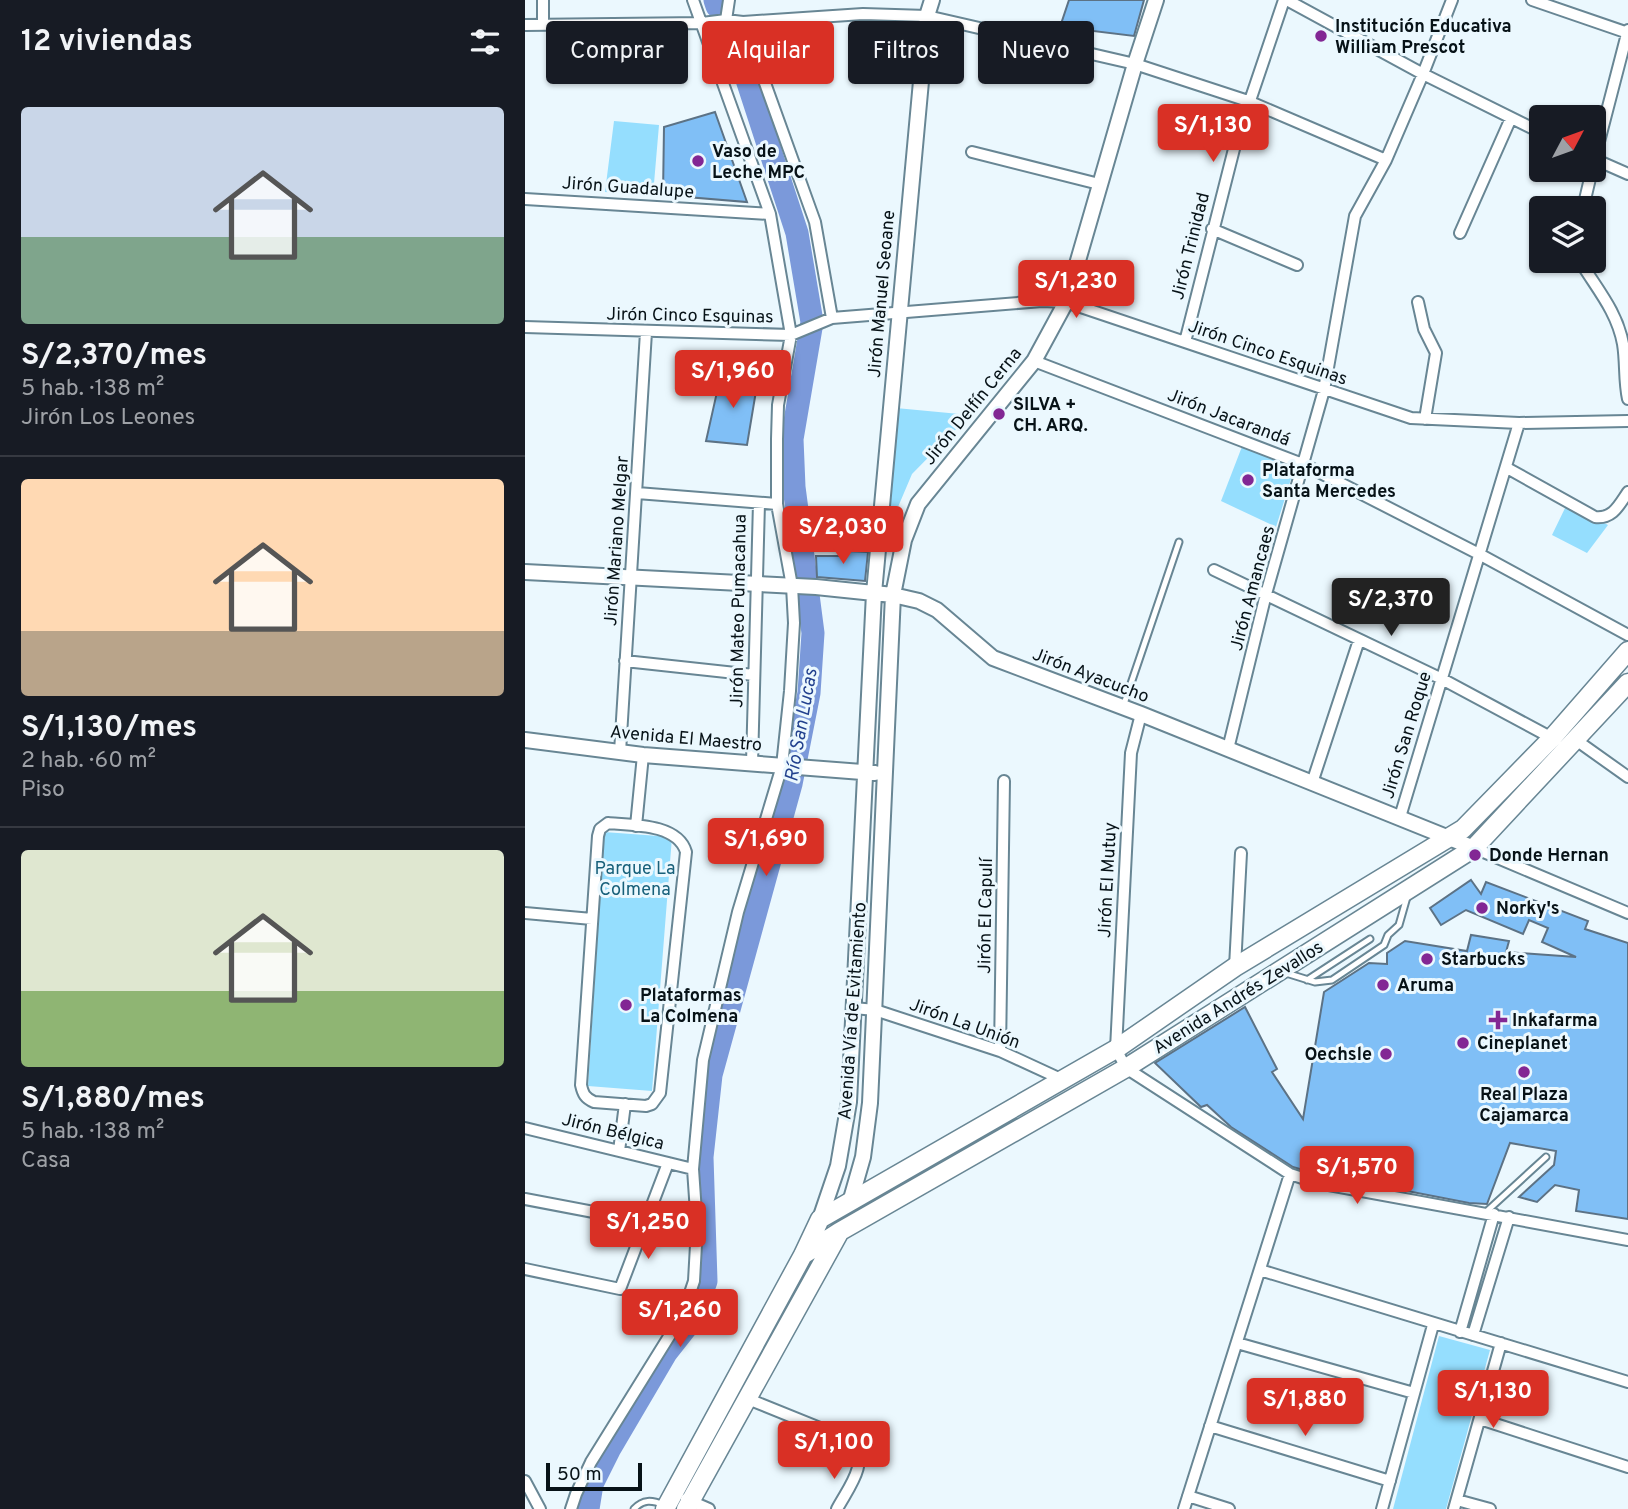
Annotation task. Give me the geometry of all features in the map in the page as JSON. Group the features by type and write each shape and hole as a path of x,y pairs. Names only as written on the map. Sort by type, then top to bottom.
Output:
{"highway":[{"name":"Avenida Andrés Zevallos","path":"820,1219 1116,1049 1235,967 1451,838 1552,738 1628,651"},
{"name":"Avenida Andrés Zevallos","path":"803,1255 1126,1068 1474,848 1628,683"},
{"path":"689,1505 839,1232 851,1199"},
{"name":"Avenida Vía de Evitamiento","path":"669,1503 820,1219"}],"street":[{"path":"543,0 543,24"},
{"path":"525,25 702,23 693,0"},
{"path":"726,20 729,0"},
{"name":"Jirón Manuel Seoane","path":"874,593 926,16 932,0"},
{"name":"Jirón Delfín Cerna","path":"894,594 904,540 918,504 1034,361 1066,302 1156,0"},
{"path":"1286,0 1423,74 1529,127"},
{"name":"Jirón Trinidad","path":"1185,342 1248,101 1286,0"},
{"name":"Jirón Amancaes","path":"1228,749 1266,594 1305,465 1324,390 1355,216 1386,160 1452,0"},
{"path":"1532,0 1628,32 1607,111"},
{"path":"758,21 863,14 926,16 1135,64 1248,101 1386,160"},
{"path":"718,21 734,21"},
{"path":"571,1509 591,1462 683,1314 694,1281 697,1227 693,1169 703,1060 739,912 787,766 794,623 803,587 777,504 778,405 797,332 770,214 724,84"},
{"path":"765,84 815,222 830,318"},
{"path":"1460,233 1511,118"},
{"path":"972,152 1100,184"},
{"path":"1607,165 1628,174"},
{"name":"Jirón Guadalupe","path":"525,199 770,214"},
{"path":"1213,229 1297,265"},
{"path":"1588,273 1606,299 1617,324 1623,344 1628,399"},
{"name":"Jirón Cinco Esquinas","path":"525,327 646,332 797,332 830,318 1042,301 1066,302 1395,414 1425,419 1519,423 1628,421"},
{"path":"1418,302 1424,329 1436,353 1425,419"},
{"name":"Jirón Mariano Melgar","path":"620,752 646,332"},
{"name":"Jirón Jacarandá","path":"1034,361 1305,465 1479,554 1628,635"},
{"name":"Jirón San Roque","path":"1400,817 1519,423"},
{"path":"1507,468 1595,517 1612,514 1628,492"},
{"path":"637,493 777,504"},
{"name":"Jirón Mateo Pumacahua","path":"752,763 759,503"},
{"path":"1215,570 1442,679 1552,738"},
{"name":"Jirón Ayacucho","path":"525,572 803,587 894,594 919,601 937,610 993,658 1400,817 1628,913"},
{"name":"Avenida Vía de Evitamiento","path":"820,1219 838,1167 849,1102 874,593"},
{"name":"Avenida Vía de Evitamiento","path":"851,1199 863,1157 870,1103 894,594"},
{"path":"1312,783 1359,640"},
{"path":"625,661 754,675"},
{"name":"Jirón El Mutuy","path":"1116,1049 1131,753 1141,714"},
{"name":"Avenida El Maestro","path":"525,740 643,755 886,774"},
{"path":"1576,740 1628,777"},
{"path":"636,826 643,755"},
{"name":"Jirón El Capulí","path":"1000,1052 1005,781"},
{"path":"608,823 636,826 672,833 684,844 686,852 660,1093 652,1104 594,1102 587,1099 580,1084 600,830 608,823"},
{"path":"1235,967 1241,853"},
{"path":"525,913 592,919"},
{"name":"Jirón La Unión","path":"854,1008 874,1010 1000,1052 1063,1080"},
{"path":"1116,1049 1126,1068 1290,1174 1318,1183 1628,1240"},
{"path":"619,1151 625,1104"},
{"name":"Jirón Bélgica","path":"525,1128 693,1169"},
{"path":"525,1269 620,1289 668,1163"},
{"path":"1184,1509 1290,1174"},
{"path":"525,1199 646,1222"},
{"path":"1460,1332 1489,1214"},
{"path":"1473,1335 1509,1217"},
{"path":"1260,1270 1433,1325 1628,1382"},
{"path":"1383,1509 1433,1325"},
{"path":"1237,1343 1414,1393"},
{"path":"1490,1509 1455,1504 1501,1343"},
{"path":"748,1399 852,1441 858,1448 859,1467 837,1509"},
{"path":"1480,1419 1628,1467"},
{"path":"1210,1426 1390,1481"},
{"path":"525,1481 540,1509"},
{"path":"1188,1496 1229,1509"},
{"path":"669,1503 709,1509"}],"lane":[{"path":"1123,707 1179,542"},
{"path":"1280,971 1315,982 1332,979 1384,945 1388,935 1399,925 1409,890"},
{"path":"1307,980 1370,939"},
{"path":"1489,1214 1546,1157"},
{"path":"634,1509 639,1503 648,1501 669,1503"}],"green space":[{"path":"614,121 659,125 653,195 605,192"},
{"path":"896,408 970,415 912,474 887,533"},
{"path":"1243,444 1295,466 1276,527 1221,501"},
{"path":"1567,504 1608,525 1587,553 1552,535"},
{"name":"Plataformas La Colmena","path":"604,832 672,837 652,1091 588,1086"},
{"path":"1439,1336 1490,1350 1446,1509 1393,1509"}],"building":[{"path":"1069,0 1144,0 1134,36 1094,31 1094,21 1062,21"},
{"name":"Vaso de Leche MPC","path":"715,112 747,202 663,195 664,127"},
{"path":"721,374 758,379 747,445 706,441"},
{"path":"847,551 868,552 865,581 817,577 816,556 847,556"},
{"path":"1471,880 1481,894 1486,882 1588,921 1585,929 1628,943 1628,1219 1576,1211 1579,1190 1555,1185 1537,1202 1519,1197 1554,1165 1556,1151 1510,1143 1487,1204 1320,1175 1293,1167 1231,1127 1207,1105 1201,1107 1155,1063 1245,1007 1277,1069 1272,1072 1303,1119 1324,992 1369,963 1387,964 1387,953 1405,941 1467,951 1471,935 1509,941 1506,952 1576,957 1542,942 1548,928 1529,920 1523,934 1466,910 1441,925 1430,908"}],"waterway":[{"name":"Río San Lucas","path":"715,0 717,6"},
{"name":"Río San Lucas","path":"588,1509 592,1484 609,1450 666,1353 692,1320 706,1281 702,1157 711,1075 791,784 809,693 813,633 794,487 792,439 812,322 797,233 748,84"}],"place":[{"name":"Institución Educativa William Prescot","path":"1321,36"},
{"name":"Vaso de Leche MPC","path":"698,161"},
{"name":"SILVA + CH. ARQ.","path":"999,414"},
{"name":"Plataforma Santa Mercedes","path":"1248,480"},
{"name":"Donde Hernan","path":"1475,855"},
{"name":"Norky's","path":"1482,908"},
{"name":"Starbucks","path":"1427,959"},
{"name":"Aruma","path":"1383,985"},
{"name":"Plataformas La Colmena","path":"626,1005"},
{"name":"Inkafarma","path":"1498,1020"},
{"name":"Cineplanet","path":"1463,1043"},
{"name":"Oechsle","path":"1386,1054"},
{"name":"Real Plaza Cajamarca","path":"1524,1072"}],"park label":[{"name":"Parque La Colmena","path":"635,878"}]}
